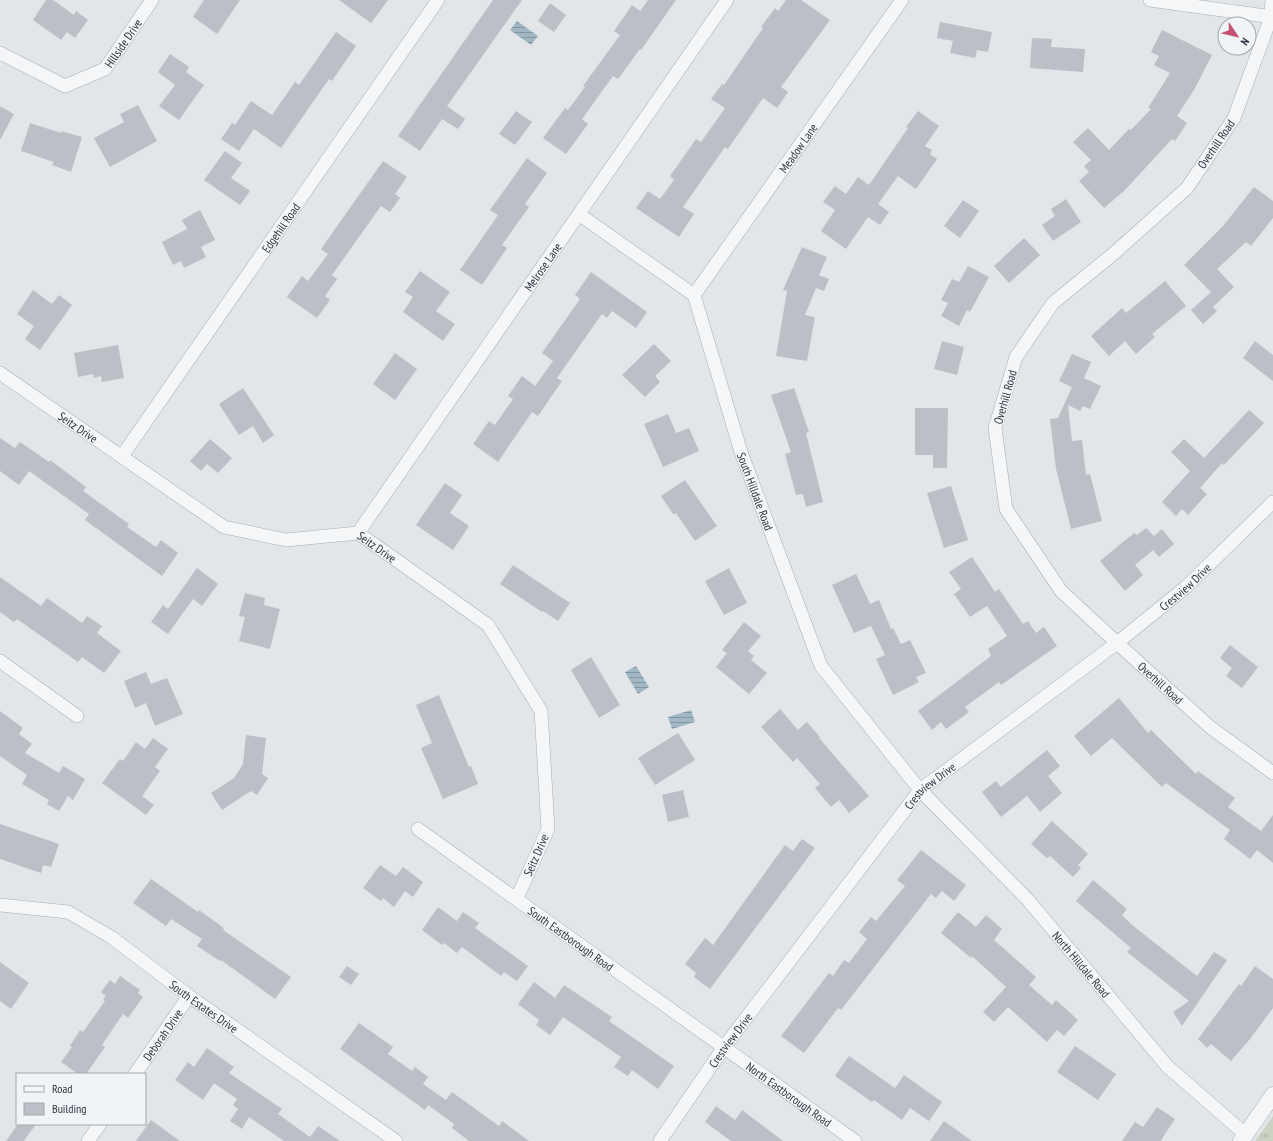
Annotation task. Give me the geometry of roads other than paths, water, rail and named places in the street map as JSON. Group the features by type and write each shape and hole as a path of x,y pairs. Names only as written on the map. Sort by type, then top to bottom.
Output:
{"street":[{"name":"Hillside Drive","path":"0,53 64,86 105,69 152,0"},
{"name":"Edgehill Road","path":"122,456 438,0"},
{"name":"Melrose Lane","path":"358,533 580,215 727,0"},
{"name":"Meadow Lane","path":"694,295 902,0"},
{"path":"1150,0 1272,17"},
{"name":"Overhill Road","path":"1272,0 1272,17 1234,118 1187,188 1112,255 1053,303 1016,357 995,428 1006,509 1061,591 1210,727 1273,773"},
{"path":"580,215 694,295"},
{"name":"South Hilldale Road","path":"694,295 741,452 821,666 920,790"},
{"name":"Seitz Drive","path":"0,373 224,527 286,540 358,533 488,625 541,711 548,829 517,898"},
{"name":"Crestview Drive","path":"660,1141 724,1047 920,790 1117,643 1186,587 1273,502"},
{"path":"0,661 77,716"},
{"name":"North Hilldale Road","path":"920,790 1028,900 1167,1066 1243,1138"},
{"name":"South Eastborough Road","path":"418,829 517,898 724,1047"},
{"name":"South Estates Drive","path":"0,905 68,912 111,937 189,996 396,1141"},
{"name":"Deborah Drive","path":"136,1073 189,996"},
{"name":"North Eastborough Road","path":"724,1047 855,1141"},
{"path":"1243,1138 1273,1095"},
{"path":"88,1141 99,1125"}],"water":[{"path":"517,21 538,36 531,45 510,30"},
{"path":"636,666 649,687 638,694 625,672"},
{"path":"691,710 695,722 672,729 668,717"}]}
